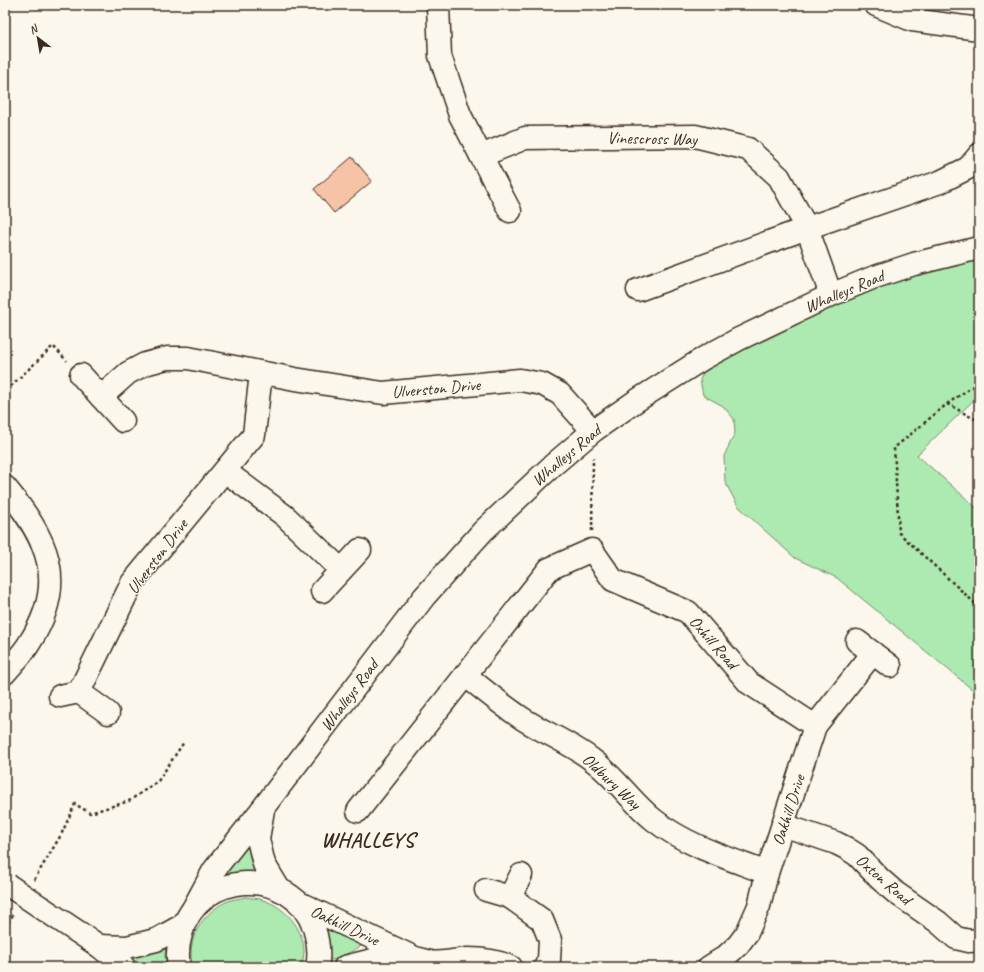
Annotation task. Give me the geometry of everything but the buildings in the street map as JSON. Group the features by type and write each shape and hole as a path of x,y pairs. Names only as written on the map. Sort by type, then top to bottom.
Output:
{"street":[{"path":"438,5 440,56 460,115 510,211"},
{"path":"876,5 912,20 979,29"},
{"name":"Vinescross Way","path":"481,156 524,138 694,136 748,149 779,177 807,228 831,295"},
{"path":"638,290 807,228 940,182 968,168 979,155"},
{"name":"Whalleys Road","path":"179,967 178,944 188,917 214,870 414,609 483,531 522,493 593,431 636,401 704,358 739,339 831,295 872,278 914,264 979,248"},
{"name":"Ulverston Drive","path":"101,397 128,373 145,364 167,358 188,358 261,373 383,393 520,380 542,384 560,394 593,431"},
{"name":"Ulverston Drive","path":"108,713 69,694 132,583 254,436 261,373"},
{"path":"81,375 123,421"},
{"path":"225,471 285,516 341,570"},
{"path":"5,487 30,519 39,535 46,551 50,568 48,606 40,626 29,644 5,673"},
{"path":"322,591 360,550"},
{"path":"358,811 549,568 592,550"},
{"name":"Oxhill Road","path":"592,550 613,580 688,612 749,683 815,726"},
{"name":"Oakhill Drive","path":"724,964 747,933 759,906 767,872 815,726 865,647 890,666"},
{"name":"Oldbury Way","path":"465,675 523,718 570,744 592,759 608,773 654,820 675,834 700,848 767,872"},
{"name":"Whalleys Road","path":"263,808 258,839 264,864 279,889"},
{"name":"Oxton Road","path":"783,825 836,843 846,848 857,855 896,893 938,922 956,938 969,942 979,940"},
{"path":"510,896 521,875"},
{"path":"99,946 127,947 156,940 188,917 211,893 233,884 256,883 279,889 298,903 311,920 318,940 317,967"},
{"path":"7,884 99,946 124,967"},
{"path":"486,890 510,896 542,920 550,940 549,960 545,967"},
{"name":"Oakhill Drive","path":"298,903 415,958 430,962 446,962 468,959 487,960 511,967"},
{"name":"Oakhill Drive","path":"345,967 377,959 415,958"}],"path":[{"path":"5,386 10,387 53,346 81,375"},
{"path":"979,382 947,404 894,448 899,533 979,607"},
{"path":"947,404 958,408 974,419 979,420"},
{"path":"592,550 593,431"},
{"path":"42,866 61,835 75,804 90,813 129,801 158,781 184,742"}],"green space":[{"path":"979,256 979,395 917,455 979,510 979,695 837,578 795,558 738,506 725,482 724,456 735,433 734,419 723,406 703,395 700,380 706,365 880,283"},
{"path":"247,837 258,872 224,873"},
{"path":"245,897 271,903 291,919 303,942 304,951 302,967 193,967 191,947 203,921 217,907 230,900"},
{"path":"330,923 362,943 360,947 332,960 329,957 327,935 324,927"},
{"path":"166,945 166,967 138,967 124,953"}],"district":[{"name":"WHALLEYS","path":"368,840"}]}
